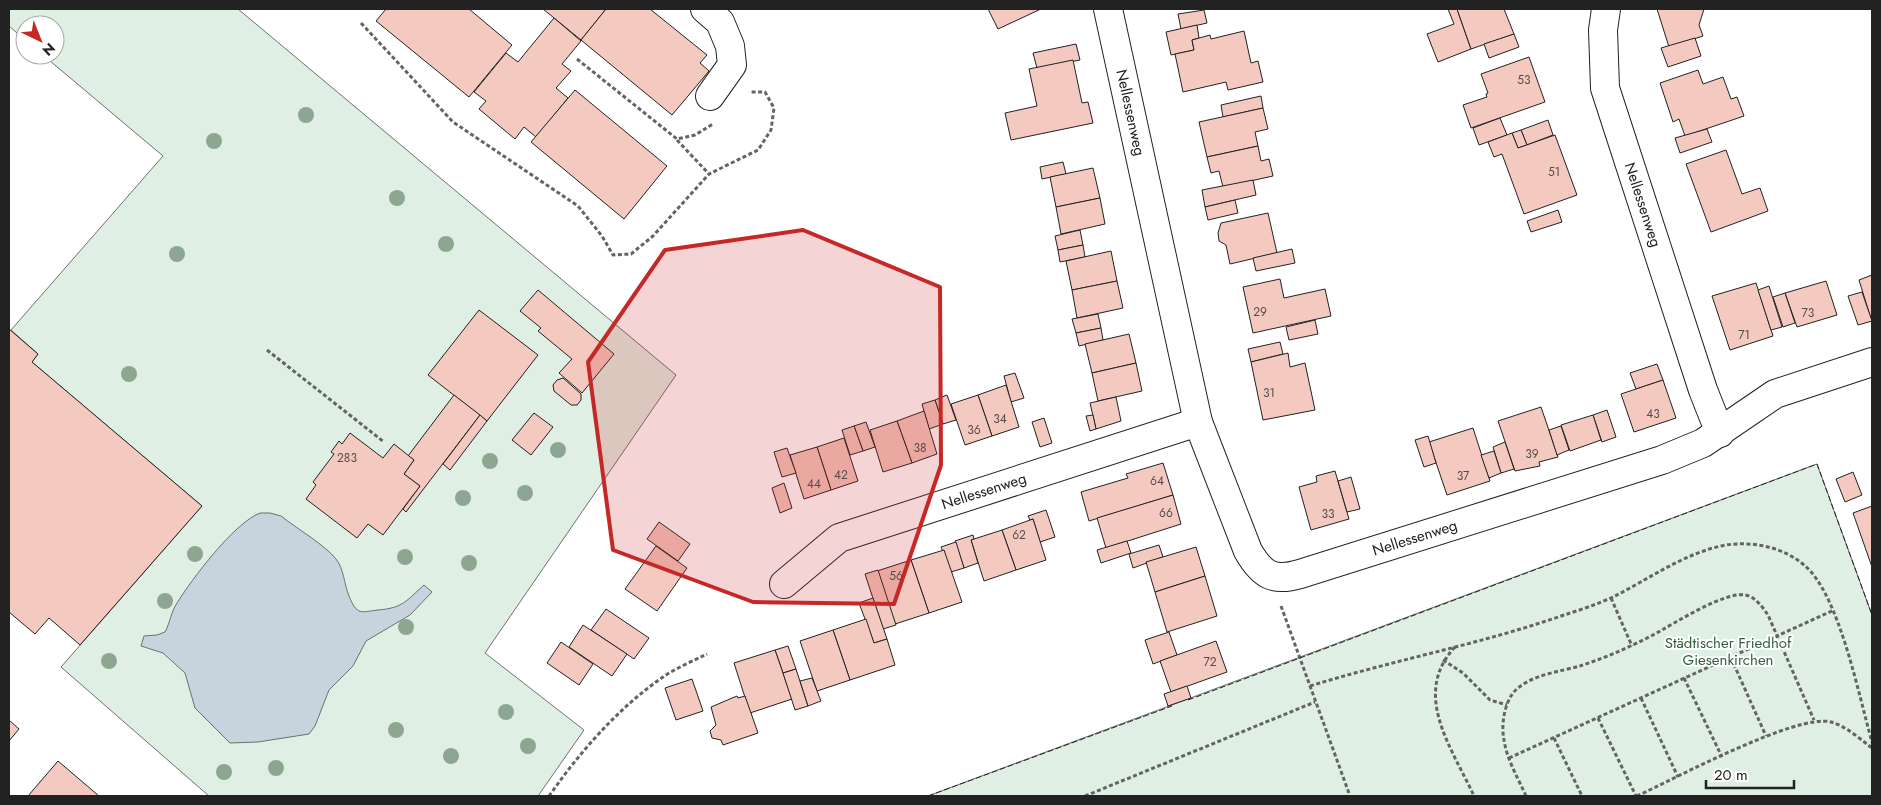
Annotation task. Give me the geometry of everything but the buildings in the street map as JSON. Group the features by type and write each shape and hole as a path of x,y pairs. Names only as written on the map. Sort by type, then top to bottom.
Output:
{"street":[{"path":"704,9 720,22 730,46 732,65 716,99"},
{"name":"Nellessenweg","path":"1108,9 1198,422 1248,551 1256,565 1270,575 1285,578 1662,460 1703,443 1775,394 1872,362"},
{"name":"Nellessenweg","path":"1604,19 1605,88 1703,390 1720,433"},
{"name":"Nellessenweg","path":"784,584 839,538 1198,422"}],"path":[{"path":"361,23 453,122 578,206 602,236 613,255 631,254 646,242 709,174 758,150 771,130 774,108 765,92 716,99 711,126 695,135 677,139"},
{"path":"577,59 677,139 709,174"},
{"path":"267,350 384,442"},
{"path":"1310,686 1367,668 1564,616 1611,598 1695,555 1726,546 1753,544 1784,552 1805,565 1822,585 1834,610 1872,742"},
{"path":"1270,575 1350,796"},
{"path":"1526,796 1509,758 1503,732 1507,704 1513,693 1534,680 1582,665 1632,646 1714,603 1734,595 1748,596 1759,603 1768,615 1814,720"},
{"path":"1611,598 1632,646"},
{"path":"1509,758 1834,610"},
{"path":"1455,646 1443,660 1435,682 1434,700 1439,721 1474,796"},
{"path":"549,796 586,748 619,715 663,677 707,654"},
{"path":"1730,658 1766,736"},
{"path":"1443,660 1463,673 1490,700 1507,704"},
{"path":"1684,678 1722,757"},
{"path":"1641,698 1678,777"},
{"path":"1085,796 1316,702"},
{"path":"1598,718 1637,796 1766,736 1814,720 1831,722 1843,727 1872,748"},
{"path":"1554,738 1582,796"}],"highlighted area":[{"path":"803,230 940,287 941,465 894,604 753,602 613,550 588,362 665,250"}],"green space":[{"path":"9,9 238,9 676,375 485,653 584,730 538,796 209,796 61,667 202,506 32,362 38,354 11,330 163,156 55,65 65,65 65,15 15,15 15,31 9,26"},
{"name":"Städtischer Friedhof Giesenkirchen","path":"1817,464 1872,615 1872,796 928,796"}],"shaded area":[{"path":"260,513 281,516 318,542 336,559 341,567 347,591 357,610 367,611 393,608 408,599 424,585 432,592 410,615 366,641 353,666 329,690 315,726 309,734 258,742 230,743 195,708 185,673 163,653 141,646 144,636 165,632 175,606 214,553 238,528"}],"fence":[{"path":"1188,700 1817,464 1872,615"},
{"path":"928,796 1172,706"}]}
